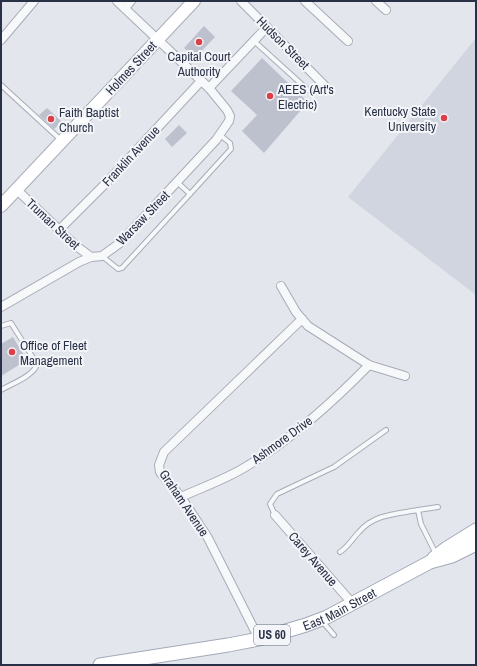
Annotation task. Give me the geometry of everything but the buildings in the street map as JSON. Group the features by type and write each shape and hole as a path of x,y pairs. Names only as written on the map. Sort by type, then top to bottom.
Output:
{"main road":[{"name":"Holmes Street","path":"1,206 194,1"},
{"name":"East Main Street","path":"100,665 138,662 259,639 321,619 434,559 476,530"},
{"name":"East Main Street","path":"434,559 452,556 476,544"}],"street":[{"path":"1,40 34,1"},
{"path":"117,1 209,88 267,27"},
{"path":"124,8 131,1"},
{"name":"Hudson Street","path":"241,1 325,86"},
{"path":"305,1 348,41"},
{"path":"376,1 386,10"},
{"name":"Franklin Avenue","path":"59,230 109,180 201,81"},
{"name":"Warsaw Street","path":"102,256 120,243 227,127 230,116 223,103 209,88"},
{"name":"Truman Street","path":"16,189 59,230 91,257"},
{"path":"1,307 91,257 102,256"},
{"path":"281,286 296,312 308,326 332,343 369,365 405,376"},
{"name":"Graham Avenue","path":"259,639 208,538 181,497 160,472 159,465 164,452 302,319"},
{"name":"Ashmore Drive","path":"181,497 230,475 264,454 329,406 369,365"},
{"name":"Carey Avenue","path":"275,515 352,603"}],"lane":[{"path":"254,41 308,90"},
{"path":"1,85 62,141"},
{"path":"102,256 118,269 122,268 231,150 230,143 220,135"},
{"path":"177,182 190,194"},
{"path":"1,326 11,323 37,364 35,369 29,374 1,390"},
{"path":"275,515 270,504 277,494 334,467 386,430"},
{"path":"340,552 348,547 358,532 370,521 380,516 438,506"},
{"path":"418,510 434,559"},
{"path":"321,619 334,635"}],"shaded area":[{"name":"Kentucky State University","path":"476,38 476,295 348,197"}],"place":[{"name":"Capital Court Authority","path":"199,42"},
{"name":"AEES (Art's Electric)","path":"270,96"},
{"name":"Kentucky State University","path":"444,118"},
{"name":"Faith Baptist Church","path":"51,119"},
{"name":"Office of Fleet Management","path":"12,352"}]}
